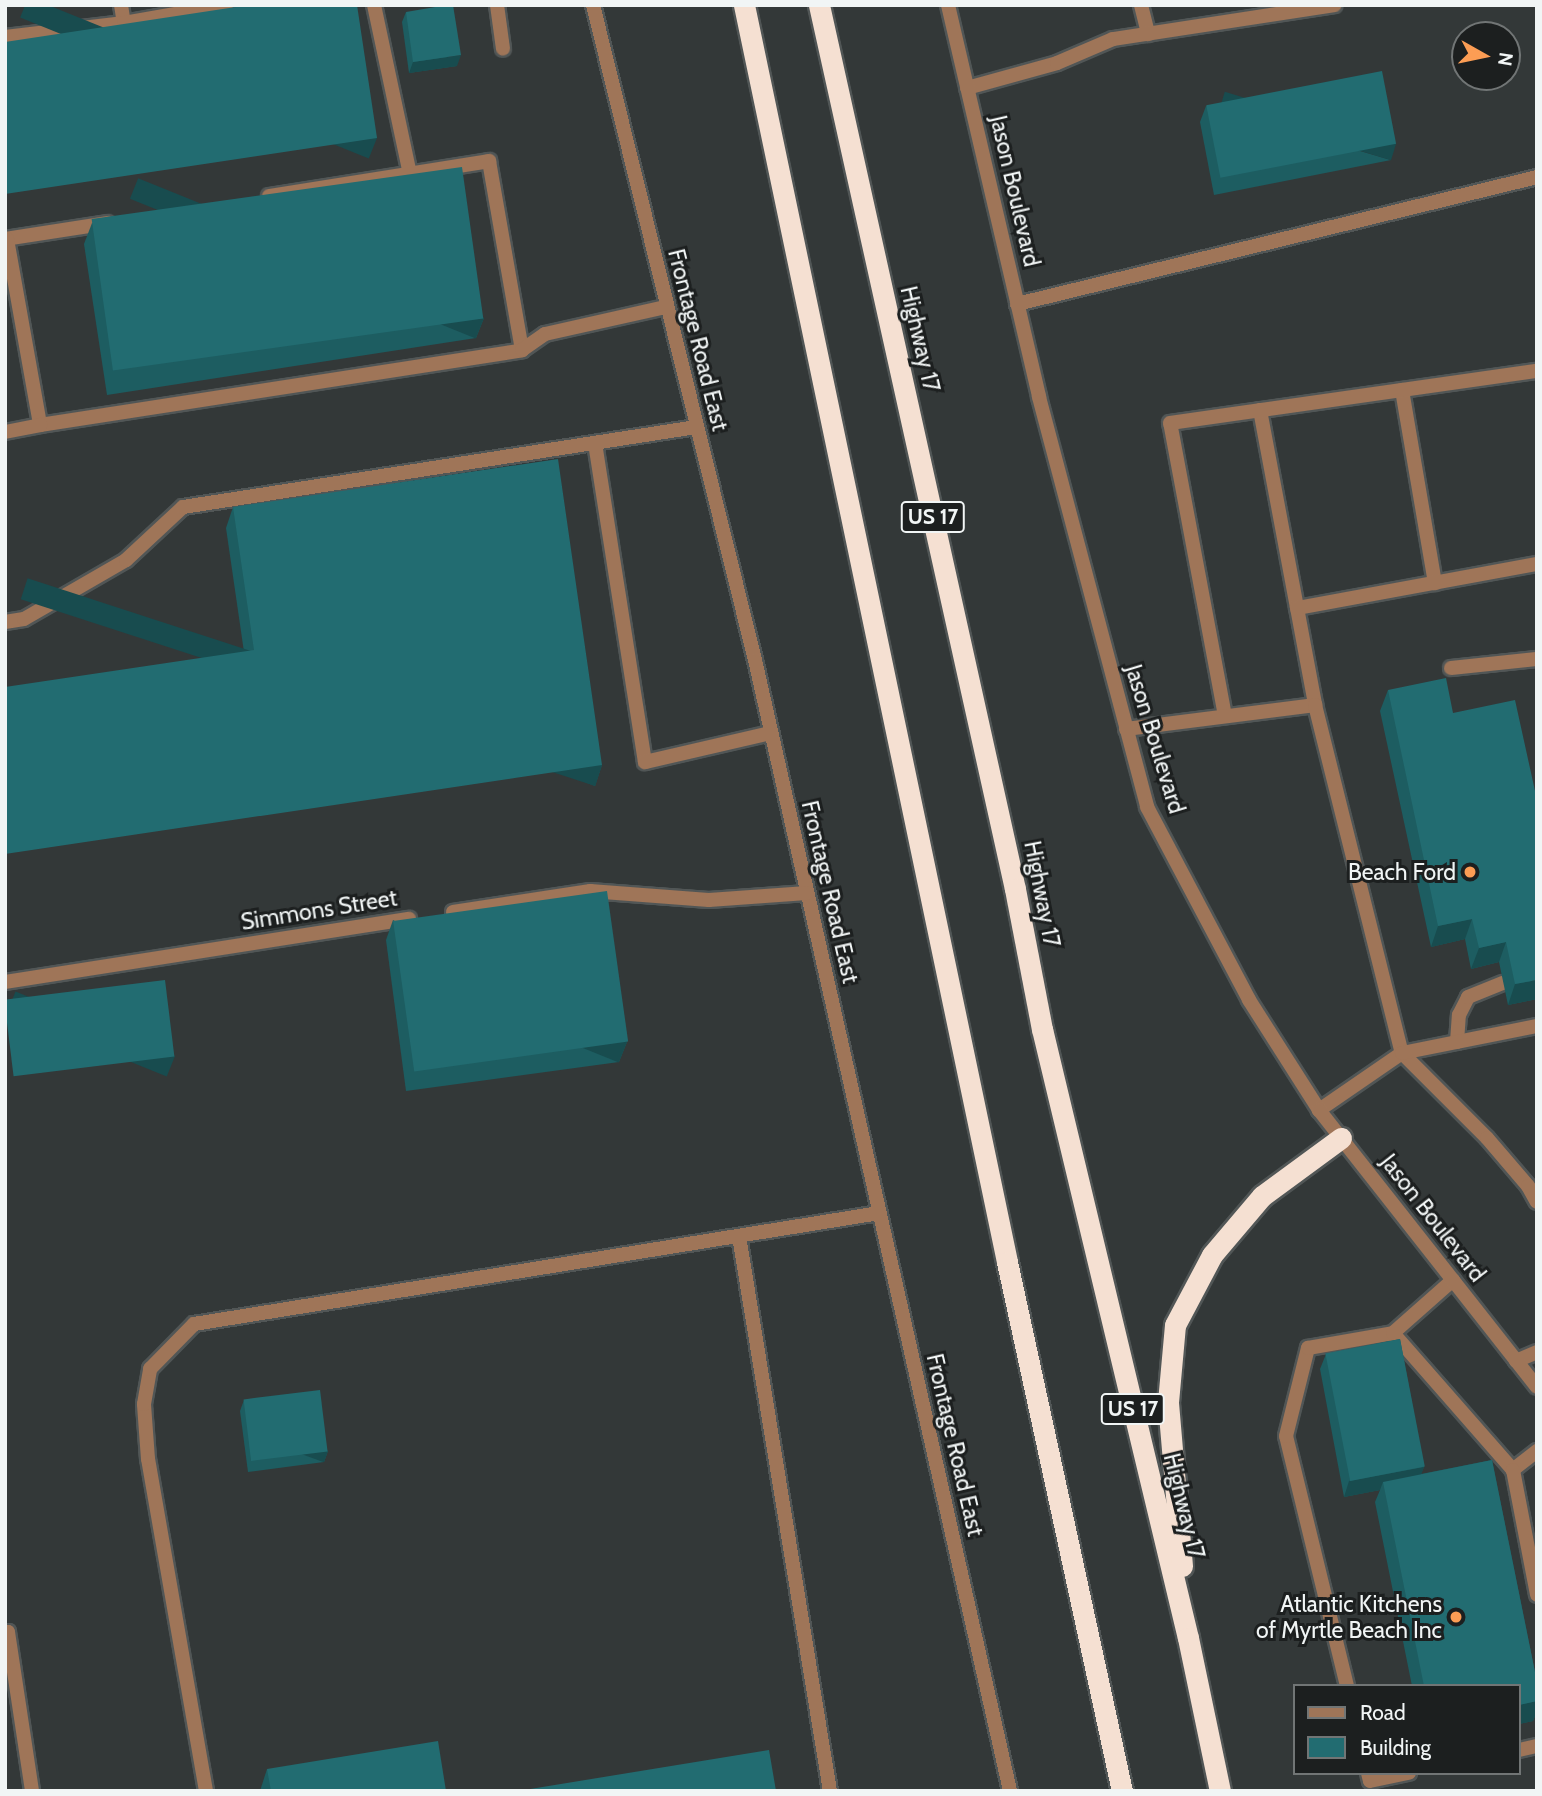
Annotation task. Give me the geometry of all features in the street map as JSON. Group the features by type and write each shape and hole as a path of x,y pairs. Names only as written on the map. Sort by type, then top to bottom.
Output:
{"highway":[{"path":"744,5 1006,1262 1122,1791"},
{"name":"Highway 17","path":"819,5 1015,889 1042,1029 1188,1638 1220,1791"},
{"path":"1188,1638 1168,1402 1175,1325 1212,1255 1262,1196 1341,1138"}],"street":[{"path":"121,5 124,23"},
{"path":"5,37 124,23 226,5"},
{"path":"374,5 410,174"},
{"path":"497,5 503,49"},
{"name":"Frontage Road East","path":"593,5 771,733 1010,1791"},
{"name":"Jason Boulevard","path":"948,5 1039,397 1147,807 1249,1000 1319,1110 1537,1387"},
{"path":"1142,5 1148,34"},
{"path":"967,88 1057,63 1113,39 1334,5"},
{"path":"249,200 489,161 522,350"},
{"path":"1017,304 1537,177"},
{"path":"40,425 6,239 128,219"},
{"path":"5,432 522,350 545,334 666,307"},
{"path":"1225,716 1170,423 1537,371"},
{"path":"1402,390 1435,583"},
{"path":"1260,411 1315,705 1402,1053 1487,1138 1528,1186 1537,1202"},
{"path":"5,622 24,619 126,560 183,506 696,427"},
{"path":"595,443 645,762 771,733"},
{"path":"1297,608 1537,564"},
{"path":"1451,668 1537,659"},
{"path":"1126,729 1315,705"},
{"name":"Simmons Street","path":"5,982 590,891 709,900 807,893"},
{"path":"1457,1042 1459,1015 1468,997 1503,983"},
{"path":"1319,1110 1402,1053 1535,1028"},
{"path":"206,1791 148,1459 144,1404 150,1369 194,1324 879,1213"},
{"path":"739,1236 830,1791"},
{"path":"1347,1684 1286,1436 1308,1348 1393,1333 1453,1280"},
{"path":"1393,1333 1513,1470 1537,1595"},
{"path":"1516,1361 1537,1352"},
{"path":"1513,1470 1537,1451"},
{"path":"5,1632 8,1632 32,1791"},
{"path":"1368,1775 1370,1781 1399,1775"}],"building":[{"path":"249,5 357,5 377,138 5,194 5,42"},
{"path":"453,5 461,55 413,62 406,12"},
{"path":"1382,71 1396,144 1220,178 1206,105"},
{"path":"462,167 483,319 113,371 92,219"},
{"path":"558,459 602,765 5,854 5,687 254,650 233,507"},
{"path":"1446,678 1453,713 1515,700 1537,800 1537,980 1515,984 1506,942 1479,948 1472,919 1438,926 1388,690"},
{"path":"607,891 628,1042 414,1072 393,921"},
{"path":"165,980 174,1056 14,1076 5,1000"},
{"path":"1400,1339 1425,1467 1350,1481 1325,1354"},
{"path":"320,1390 328,1452 251,1461 244,1399"},
{"path":"1492,1460 1537,1682 1537,1701 1521,1705 1521,1684 1424,1684 1383,1482"},
{"path":"438,1741 446,1791 271,1791 267,1769"},
{"path":"769,1750 776,1791 518,1791"}],"place":[{"name":"Beach Ford","path":"1470,872"},
{"name":"Atlantic Kitchens of Myrtle Beach Inc","path":"1456,1617"}]}
